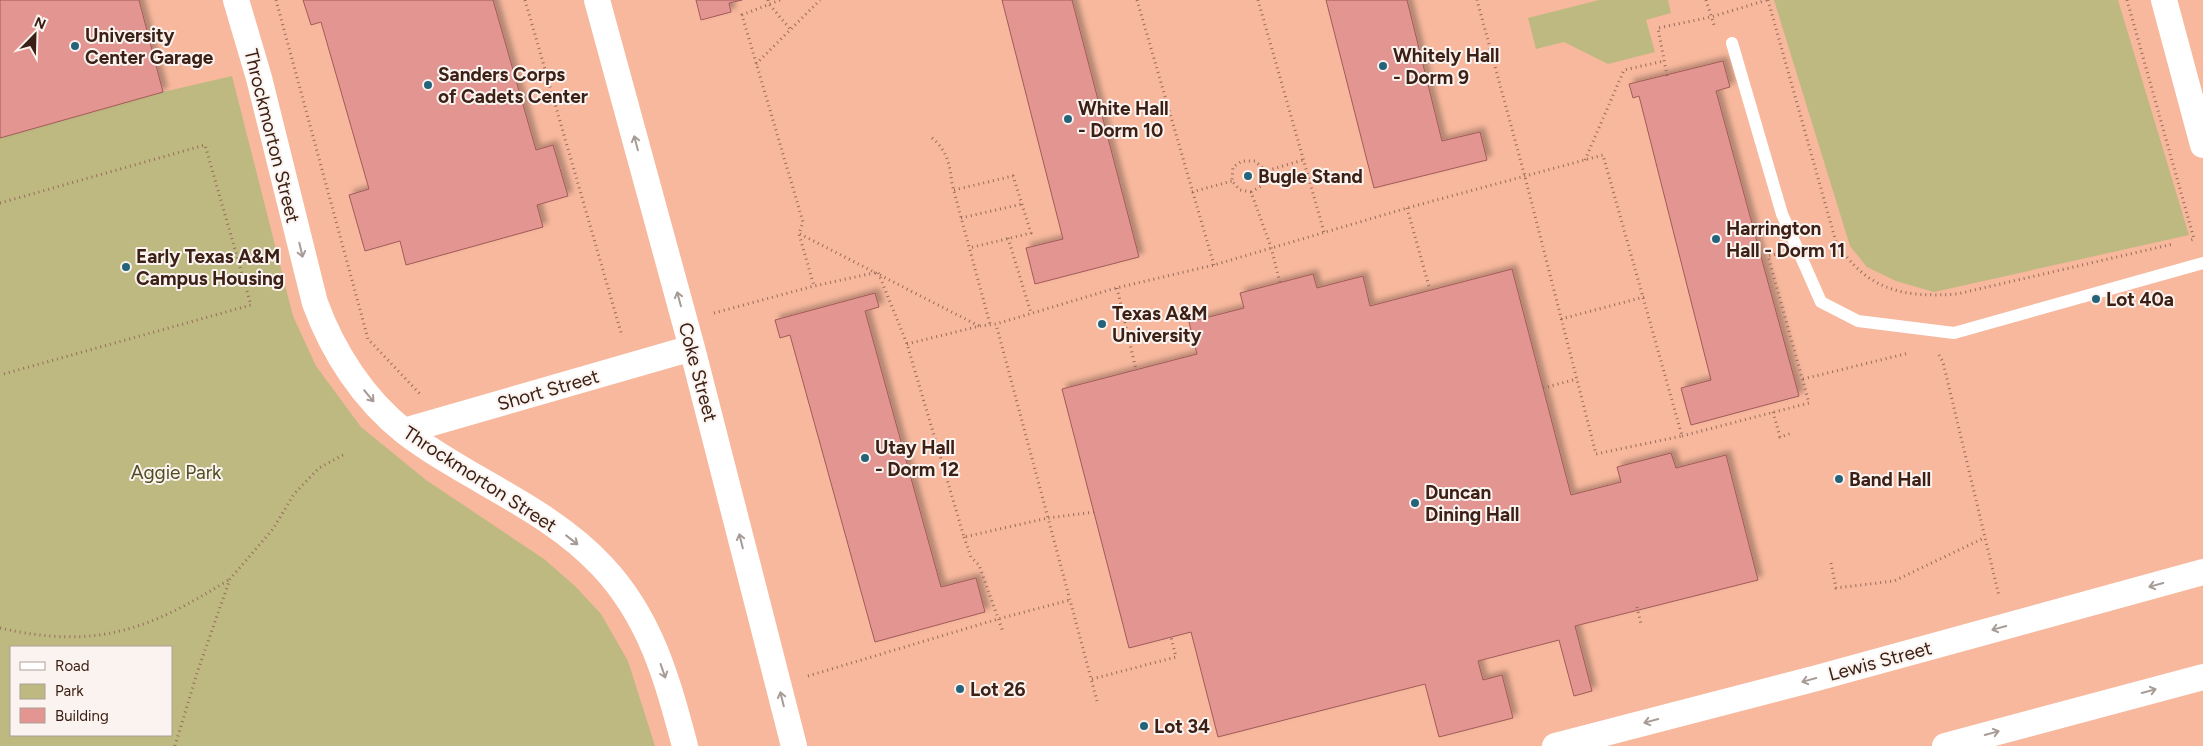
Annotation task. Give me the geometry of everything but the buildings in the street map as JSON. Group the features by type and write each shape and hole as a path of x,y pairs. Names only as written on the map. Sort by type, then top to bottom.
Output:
{"street":[{"name":"Throckmorton Street","path":"236,0 259,78 309,283 323,324 350,373 379,408 404,431 543,518 571,539 602,567 644,624 669,688 685,746"},
{"name":"Coke Street","path":"597,0 692,348 794,746"},
{"path":"2164,0 2203,145"},
{"name":"Short Street","path":"404,431 692,348"},
{"name":"Lewis Street","path":"1556,746 1817,678 2203,572"},
{"path":"1945,746 2203,677"}],"lane":[{"path":"1732,43 1782,214 1821,302 1858,322 1954,332 2203,263"}],"path":[{"path":"276,0 368,339 420,394 429,392"},
{"path":"526,0 622,339"},
{"path":"780,0 768,2 742,15 803,222 800,234 814,286"},
{"path":"756,65 820,0"},
{"path":"1137,0 1214,265"},
{"path":"1258,0 1324,232"},
{"path":"1477,0 1525,177 1596,454 1682,436 1809,403 1768,256"},
{"path":"1667,76 1658,28 1711,17 1768,0 1836,242 1850,263 1871,279 1896,292 1928,296 1958,294 2175,244"},
{"path":"2127,0 2194,239 2184,242"},
{"path":"768,2 790,29"},
{"path":"1585,160 1624,70 1664,61"},
{"path":"932,138 940,144 946,154 961,218 990,324"},
{"path":"0,203 205,145 251,305 0,374"},
{"path":"906,344 980,326 996,324 1116,288 1214,265 1407,208 1603,155 1682,436"},
{"path":"1266,171 1303,160"},
{"path":"1242,161 1254,161 1266,171 1263,185 1250,192 1240,190 1232,181 1233,167 1242,161"},
{"path":"954,190 1013,176 1031,233 969,248"},
{"path":"1192,192 1232,181"},
{"path":"1250,192 1271,247 1280,283"},
{"path":"961,218 1022,204"},
{"path":"1407,208 1430,290"},
{"path":"800,234 878,272 980,326"},
{"path":"1008,238 1031,313"},
{"path":"710,314 814,286 878,272"},
{"path":"878,272 906,344 964,537 971,557 979,565 1003,632"},
{"path":"1116,288 1136,370"},
{"path":"1561,319 1644,297"},
{"path":"996,324 1097,700"},
{"path":"1802,379 1919,350"},
{"path":"1931,352 1938,355 1943,362 2000,598"},
{"path":"1543,388 1577,379"},
{"path":"1773,412 1780,437 1792,432"},
{"path":"0,628 51,638 102,636 159,620 191,604 230,578 273,529 294,494 319,468 343,455"},
{"path":"964,537 1048,518 1094,512"},
{"path":"1831,562 1836,588 1875,584 1894,581 1984,538"},
{"path":"175,746 197,673 230,578"},
{"path":"803,678 998,619 1070,600"},
{"path":"1636,607 1641,624"},
{"path":"1092,679 1176,657 1171,637"}],"shaded area":[{"name":"Texas A&M University","path":"0,0 2203,0 2203,746 0,746"}],"green space":[{"path":"1599,0 1668,0 1671,13 1646,20 1655,52 1608,64 1564,42 1536,49 1528,18"},
{"path":"1774,0 2118,0 2189,235 1934,292 1896,281 1867,267 1850,246"},
{"name":"Aggie Park","path":"232,76 293,316 316,366 361,427 426,480 544,559 575,586 601,614 628,661 655,746 0,746 0,138 163,92"}],"place":[{"name":"University Center Garage","path":"75,46"},
{"name":"Whitely Hall - Dorm 9","path":"1383,66"},
{"name":"Sanders Corps of Cadets Center","path":"428,85"},
{"name":"White Hall - Dorm 10","path":"1068,119"},
{"name":"Bugle Stand","path":"1248,176"},
{"name":"Harrington Hall - Dorm 11","path":"1716,239"},
{"name":"Early Texas A&M Campus Housing","path":"126,267"},
{"name":"Lot 40a","path":"2096,299"},
{"name":"Texas A&M University","path":"1102,324"},
{"name":"Utay Hall - Dorm 12","path":"865,458"},
{"name":"Band Hall","path":"1839,479"},
{"name":"Duncan Dining Hall","path":"1415,503"},
{"name":"Lot 26","path":"960,689"},
{"name":"Lot 34","path":"1144,726"}]}
